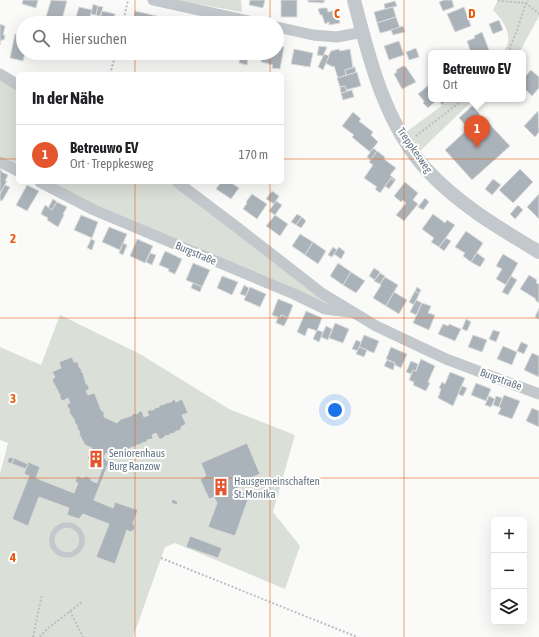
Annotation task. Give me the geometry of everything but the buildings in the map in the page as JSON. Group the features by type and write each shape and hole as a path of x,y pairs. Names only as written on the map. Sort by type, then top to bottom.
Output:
{"street":[{"path":"152,0 226,16"},
{"name":"Treppkesweg","path":"354,0 379,84 390,112 407,142 426,169 457,197 494,225 539,252"},
{"path":"284,29 313,35 337,37 363,32"},
{"path":"0,74 16,84"},
{"path":"0,162 16,170"},
{"name":"Burgstraße","path":"44,184 94,210 294,294 326,309 355,313"},
{"name":"Burgstraße","path":"180,184 323,294 376,326 446,359 539,394"}],"lane":[{"path":"63,525 72,526 77,528 82,537 82,542 79,549 70,556 59,554 52,544 51,539 53,532 56,528 63,525"}],"path":[{"path":"125,16 128,0"},
{"path":"498,0 526,2 539,14"},
{"path":"509,50 528,0"},
{"path":"111,72 114,60"},
{"path":"407,142 460,102"},
{"path":"160,558 357,637"},
{"path":"33,637 42,594"},
{"path":"40,637 47,629 82,602"},
{"path":"70,611 83,637"}],"shaded area":[{"path":"241,0 242,12 181,1"},
{"path":"498,0 539,0 539,16 521,50 504,50 508,42 507,30 501,19 493,10"},
{"path":"0,74 16,84 16,170 0,162"},
{"path":"447,102 471,102 416,155 402,135"},
{"path":"44,184 180,184 355,313 325,309"},
{"path":"60,315 140,354 229,409 295,435 273,512 300,546 285,589 175,543 165,547 133,637 0,637 0,474 8,443 0,440 0,347 41,365"}],"place":[{"name":"Betreuwo EV","path":"477,148"},
{"name":"Seniorenhaus Burg Ranzow","path":"96,459"},
{"name":"Hausgemeinschaften St. Monika","path":"221,487"}]}
